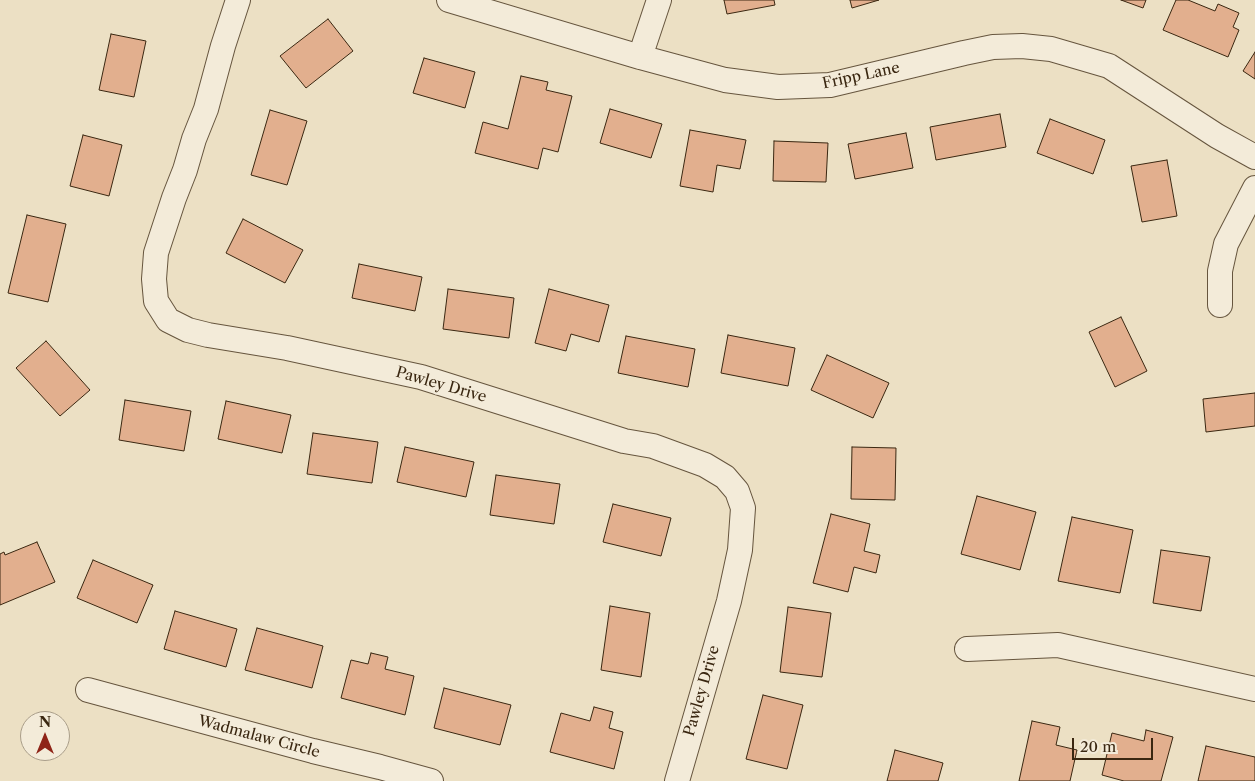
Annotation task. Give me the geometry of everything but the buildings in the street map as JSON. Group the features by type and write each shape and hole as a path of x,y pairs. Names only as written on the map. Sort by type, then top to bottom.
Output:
{"street":[{"name":"Pawley Drive","path":"238,0 206,108 156,253 154,279 156,301 168,320 188,330 208,336 287,348 421,377 624,441 653,446 705,465 726,477 737,491 743,508 740,550 728,601 677,781"},
{"name":"Fripp Lane","path":"449,0 640,57 726,80 778,87 830,86 964,53 993,48 1022,46 1051,49 1109,66 1217,136 1255,157"},
{"path":"640,57 659,0"},
{"path":"1220,305 1220,271 1226,244 1255,188"},
{"path":"967,649 1058,645 1255,689"},
{"name":"Wadmalaw Circle","path":"88,690 431,781"}]}
